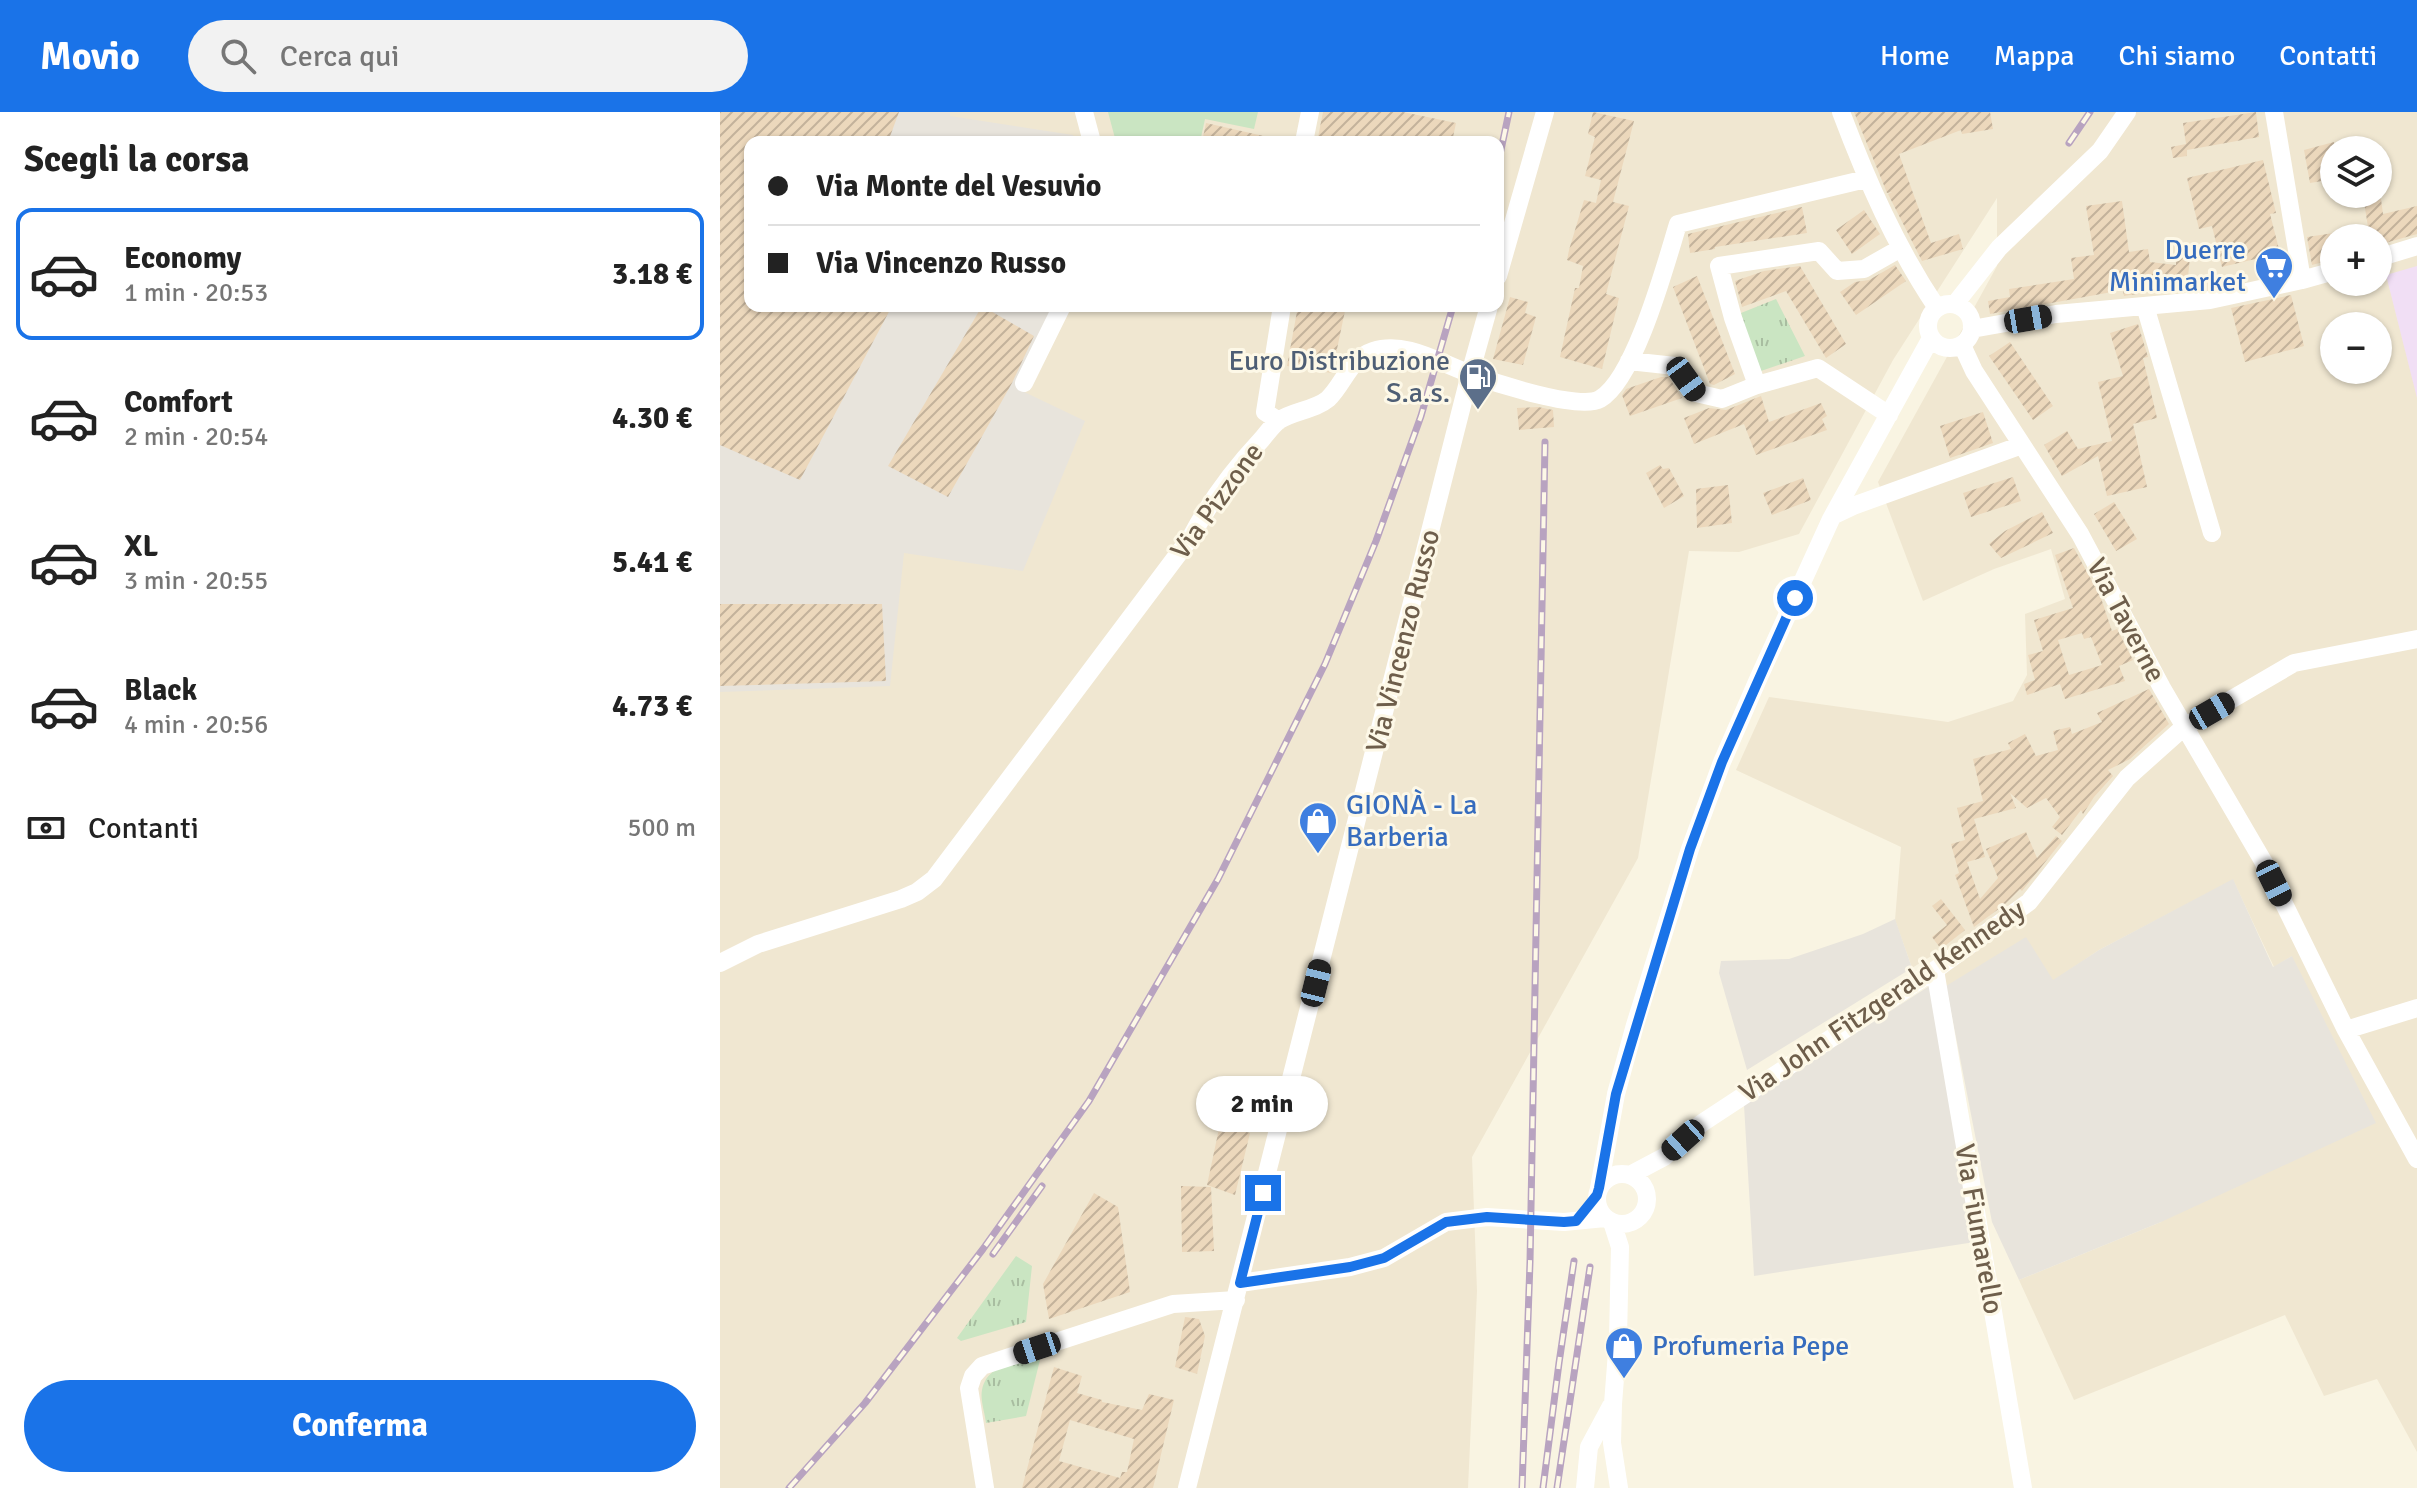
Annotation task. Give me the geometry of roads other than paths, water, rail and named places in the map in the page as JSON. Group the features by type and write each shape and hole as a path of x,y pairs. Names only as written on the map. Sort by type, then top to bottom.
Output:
{"street":[{"path":"1084,112 1090,136"},
{"path":"1305,136 1310,112"},
{"path":"1504,255 1545,112"},
{"path":"1841,112 1866,179 1913,272 1946,306 1966,311 1970,318 1972,329 1968,340 1962,345 1946,348 1931,338 1930,316 1946,306 1999,248 2100,151 2127,112"},
{"path":"2274,112 2302,280"},
{"name":"Via Pizzone","path":"720,963 758,944 901,899 934,879 1191,537 1206,508 1255,446 1279,421 1327,400 1351,365 1372,351 1400,348 1470,374 1573,403 1598,401 1613,389 1647,322 1678,224 1866,179"},
{"path":"2392,254 2417,246"},
{"path":"1757,385 1733,318 1719,266 1819,251 1837,271 1864,269 1901,248"},
{"path":"1972,329 2056,314 2210,300 2320,275"},
{"path":"2145,306 2212,533"},
{"path":"1024,383 1059,312"},
{"path":"1279,421 1265,412 1281,312"},
{"name":"Via Vincenzo Russo","path":"1187,1488 1487,312"},
{"path":"1619,1488 1612,1443 1620,1247 1609,1220 1600,1211 1598,1192 1616,1094 1690,849 1752,691 1834,515 1931,338"},
{"name":"Via Taverne","path":"1962,345 1974,371 2080,534 2184,727 2263,861 2346,1030 2417,1159"},
{"path":"1629,361 1675,366 1696,393 1722,399 1757,385 1818,368 1889,415"},
{"path":"1834,515 2022,445"},
{"name":"Via John Fitzgerald Kennedy","path":"1627,1175 1664,1157 1702,1123 1935,970 2029,902 2127,778 2184,727 2294,663 2417,639"},
{"name":"Via Fiumarello","path":"1935,970 2023,1488"},
{"path":"2346,1030 2417,1008"},
{"path":"1610,1128 1627,1175 1642,1184 1647,1200 1646,1208 1620,1247"},
{"name":"Via John Fitzgerald Kennedy","path":"1647,1200 1664,1157"},
{"path":"1570,1221 1609,1178 1627,1175"},
{"path":"985,1488 969,1388 973,1376 982,1366 1173,1304 1384,1258 1446,1222 1487,1217 1609,1220 1628,1224 1636,1220"},
{"path":"1585,1488 1589,1447 1613,1404"}],"railway":[{"path":"1504,136 1509,112"},
{"path":"2069,143 2090,112"},
{"path":"789,1488 865,1403 983,1249 1089,1101 1218,879 1325,664 1376,541 1421,416 1451,312"},
{"path":"1522,1488 1530,1262 1545,442"},
{"path":"993,1254 1042,1186"},
{"path":"1543,1488 1574,1261"},
{"path":"1557,1488 1590,1267"}],"place":[{"name":"Duerre Minimarket","path":"2274,300"},
{"name":"Euro Distribuzione S.a.s.","path":"1478,411"},
{"name":"GIONÀ - La Barberia","path":"1318,855"},
{"name":"Profumeria Pepe","path":"1624,1380"}]}
